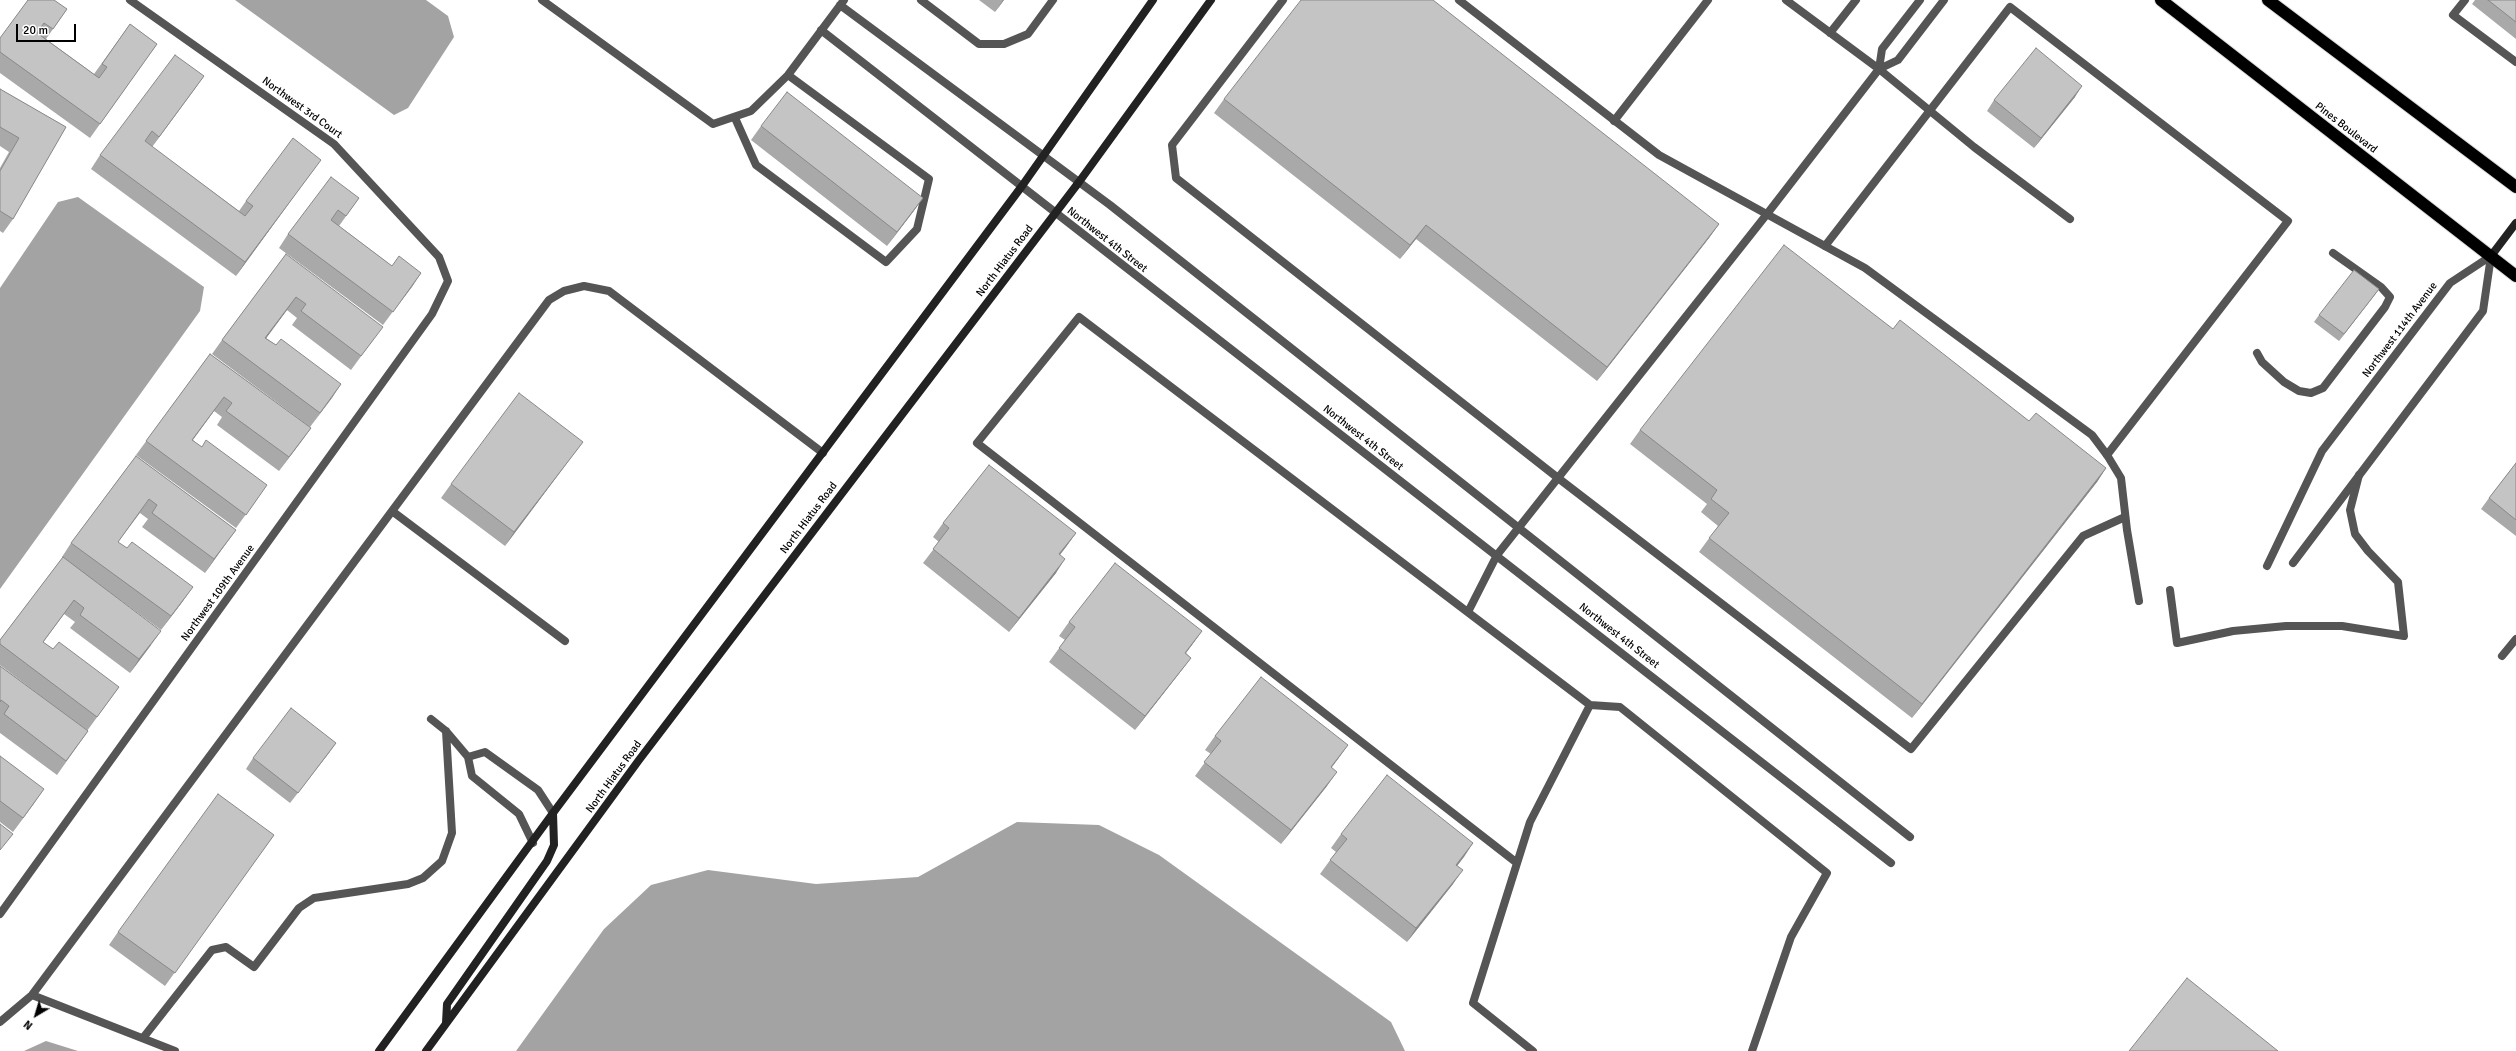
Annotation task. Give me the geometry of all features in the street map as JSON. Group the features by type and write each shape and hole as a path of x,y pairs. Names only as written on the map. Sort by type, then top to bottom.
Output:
{"highway":[{"name":"Pines Boulevard","path":"2161,0 2516,276"},
{"path":"2268,0 2516,187"}],"main road":[{"path":"379,1051 533,843 553,813 1022,186 1153,0"},
{"name":"North Hiatus Road","path":"426,1051 644,754 1079,182 1211,0"},
{"path":"2491,256 2516,223"},
{"path":"446,1024 447,1004 547,861 554,845 553,813"}],"street":[{"name":"Northwest 3rd Court","path":"130,0 334,144 439,257 448,281"},
{"path":"542,0 713,124 735,118 751,111 788,75 842,2"},
{"path":"921,0 979,44 1004,44 1028,34 1053,0"},
{"path":"1283,0 1172,145 1176,178 1558,478 1911,749 2083,536 2125,517"},
{"path":"1459,0 1658,155 1825,246 1876,276 2092,435 2107,454 2121,478 2125,517 2140,602"},
{"path":"1614,120 1708,0"},
{"path":"1786,0 1879,69 1930,111 2070,219"},
{"path":"1830,33 1856,0"},
{"path":"1879,69 1882,49 1920,0"},
{"path":"1468,612 1497,555 1518,528 1767,214 1879,69 1898,60 1944,0"},
{"path":"2465,0 2453,15 2516,62"},
{"name":"Northwest 4th Street","path":"842,2 1079,182 1910,837"},
{"path":"1825,246 2010,7 2288,221 2107,454"},
{"name":"Northwest 4th Street","path":"821,30 1891,863"},
{"path":"735,118 756,165 886,262 917,229 929,179 788,75"},
{"path":"2257,353 2262,362 2299,391 2311,393 2323,388 2338,369 2385,307 2390,297 2381,287 2333,253"},
{"path":"2293,563 2483,311 2491,256"},
{"name":"Northwest 114th Avenue","path":"2267,566 2322,451 2450,283 2491,256"},
{"name":"Northwest 109th Avenue","path":"0,914 432,314 448,281"},
{"path":"0,1022 32,995 549,300 564,291 584,286 609,291 823,452"},
{"path":"1517,864 977,443 1079,317 1590,705 1620,707 1827,873 1791,937 1752,1051"},
{"path":"2170,590 2177,643 2233,631 2286,626 2342,626 2404,636 2398,582 2354,534 2350,510 2360,475"},
{"path":"392,511 565,641"},
{"path":"2502,656 2516,639"},
{"path":"1533,1051 1473,1003 1530,822 1590,705"},
{"path":"431,719 446,731 468,757 472,776 519,814 533,843"},
{"path":"143,1038 212,950 226,947 254,967 299,908 314,898 408,884 423,878 442,861 452,834 446,731"},
{"path":"468,757 485,752 538,790 553,813"},
{"path":"32,995 175,1051"}],"shaded area":[{"path":"235,0 426,0 448,16 454,37 408,108 394,115"},
{"path":"78,197 204,287 200,311 0,589 0,288 58,202"},
{"path":"1017,822 1099,825 1159,855 1391,1022 1405,1051 516,1051 604,929 651,885 708,870 816,884 918,877"},
{"path":"46,1041 78,1051 24,1051"}],"building":[{"path":"28,0 54,0 67,9 53,29 44,23 37,33 99,78 107,67 102,64 130,24 157,44 100,124 0,52 0,38"},
{"path":"1301,0 1433,0 1719,224 1607,367 1426,225 1410,245 1224,99"},
{"path":"2488,0 2516,0 2516,22"},
{"path":"2036,48 2082,86 2041,138 1994,100"},
{"path":"175,55 204,76 159,137 152,131 145,141 245,216 253,206 246,201 293,138 321,160 245,262 100,155"},
{"path":"0,89 66,127 13,219 0,211 0,171 19,138 0,127"},
{"path":"787,92 923,198 897,232 761,126"},
{"path":"331,177 359,198 346,216 338,210 331,220 392,266 399,256 421,273 393,312 288,234"},
{"path":"1784,245 1893,329 1900,320 2029,421 2036,413 2106,468 1922,704 1709,538 1729,513 1711,499 1717,490 1640,430"},
{"path":"286,254 383,327 361,356 301,311 306,304 296,297 265,338 276,345 281,339 341,384 320,413 222,340"},
{"path":"2354,270 2379,289 2344,334 2319,315"},
{"path":"210,354 311,428 289,457 226,411 232,403 224,397 192,440 202,447 206,440 267,485 246,515 146,441"},
{"path":"519,393 583,442 514,532 451,484"},
{"path":"136,456 236,530 214,559 152,513 157,505 149,499 118,542 127,548 132,542 193,587 171,616 71,543"},
{"path":"2516,463 2516,520 2489,498"},
{"path":"989,465 1076,533 1059,554 1065,559 1019,618 933,549 949,528 943,523"},
{"path":"63,557 161,631 139,659 80,615 84,608 74,600 43,642 53,649 59,642 119,687 97,717 0,644 0,640"},
{"path":"1115,563 1202,631 1185,653 1191,658 1145,716 1059,648 1075,627 1069,622"},
{"path":"0,666 88,731 66,761 4,714 9,706 1,700 0,702"},
{"path":"1261,677 1348,745 1331,767 1337,772 1291,830 1204,762 1221,741 1215,736"},
{"path":"291,708 336,743 298,793 253,758"},
{"path":"0,756 44,789 23,818 0,801"},
{"path":"1387,775 1473,843 1456,865 1463,870 1416,928 1330,860 1347,839 1341,834"},
{"path":"218,794 274,835 175,973 118,932"},
{"path":"0,824 13,834 0,850"},
{"path":"2187,978 2278,1051 2129,1051"}]}
